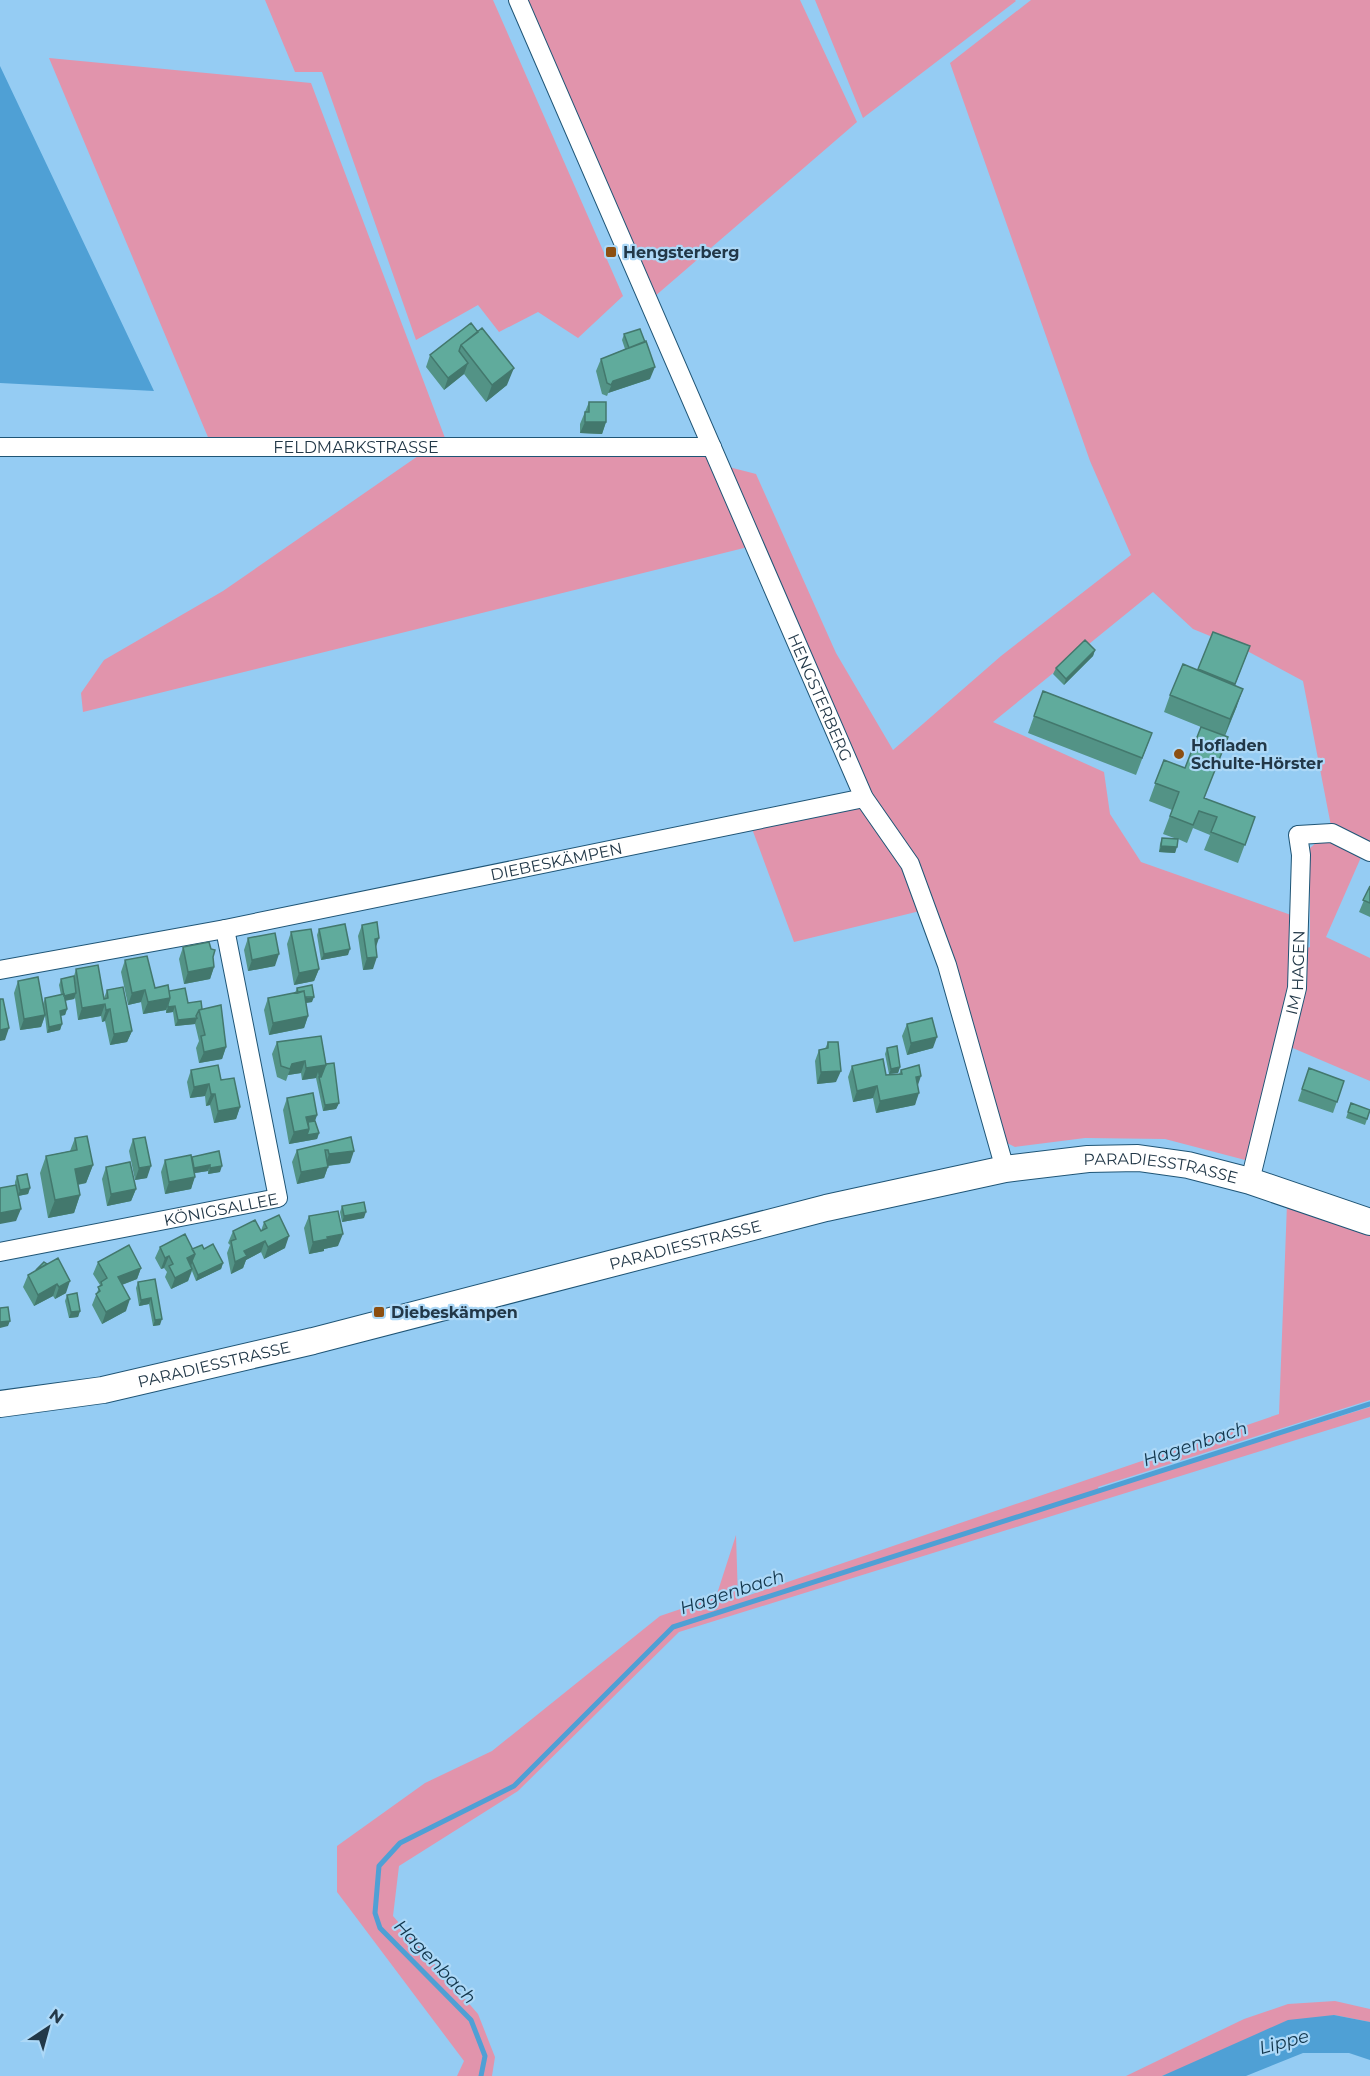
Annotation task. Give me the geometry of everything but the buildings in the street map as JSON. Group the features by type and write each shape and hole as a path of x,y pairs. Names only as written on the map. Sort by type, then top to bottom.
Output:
{"main road":[{"name":"PARADIESSTRASSE","path":"0,1404 104,1390 313,1341 825,1208 1005,1169 1088,1158 1138,1158 1188,1165 1250,1180 1370,1222"}],"street":[{"name":"HENGSTERBERG","path":"518,0 864,798 909,864 947,965 1005,1169"},
{"name":"FELDMARKSTRASSE","path":"0,447 712,447"},
{"name":"DIEBESKÄMPEN","path":"0,970 225,929 864,798"},
{"name":"IM HAGEN","path":"1250,1180 1297,988 1301,855 1298,835 1332,833 1370,852"},
{"name":"KÖNIGSALLEE","path":"0,1252 278,1198 225,929"}],"shaded area":[{"path":"265,0 493,0 623,296 578,338 538,312 499,332 478,305 416,340 322,72 295,72"},
{"path":"527,0 800,0 857,122 654,297"},
{"path":"815,0 1015,0 1016,1 863,118"},
{"path":"1031,0 1370,0 1370,842 1331,826 1303,681 1249,652 1193,629 1153,592 993,722 1104,772 1110,814 1141,862 1291,915 1292,984 1249,1161 1165,1139 1085,1138 1015,1147 1005,1142 952,964 868,790 729,467 756,474 836,653 893,750 1001,656 1131,555 1090,461 950,63"},
{"path":"49,58 311,83 445,438 210,442"},
{"path":"709,454 748,547 83,712 81,693 104,660 223,591 418,456"},
{"path":"862,801 907,864 924,910 794,942 751,826"},
{"path":"1330,841 1362,855 1326,937 1370,958 1370,1081 1288,1046 1307,948 1310,947 1310,848 1317,842"},
{"path":"1287,1204 1370,1229 1370,1400 1098,1487 1099,1490 1370,1407 1370,1417 679,1632 518,1791 399,1866 393,1916 478,2014 495,2057 492,2076 457,2076 464,2061 337,1892 337,1846 425,1783 492,1751 660,1616 716,1597 736,1535 738,1599 1279,1414"},
{"path":"1335,2001 1370,2009 1370,2022 1334,2015 1162,2076 1126,2076 1244,2019 1288,2004"}],"water":[{"path":"0,66 154,391 0,383"},
{"name":"Lippe","path":"1334,2015 1370,2022 1370,2060 1349,2053 1303,2053 1246,2076 1162,2076 1288,2020"}],"waterway":[{"name":"Hagenbach","path":"481,2076 485,2056 471,2020 380,1928 375,1913 379,1866 400,1843 514,1786 673,1627 1370,1404"}],"place":[{"name":"Hengsterberg","path":"611,252"},
{"name":"Hofladen Schulte-Hörster","path":"1179,754"},
{"name":"Diebeskämpen","path":"379,1312"}]}
